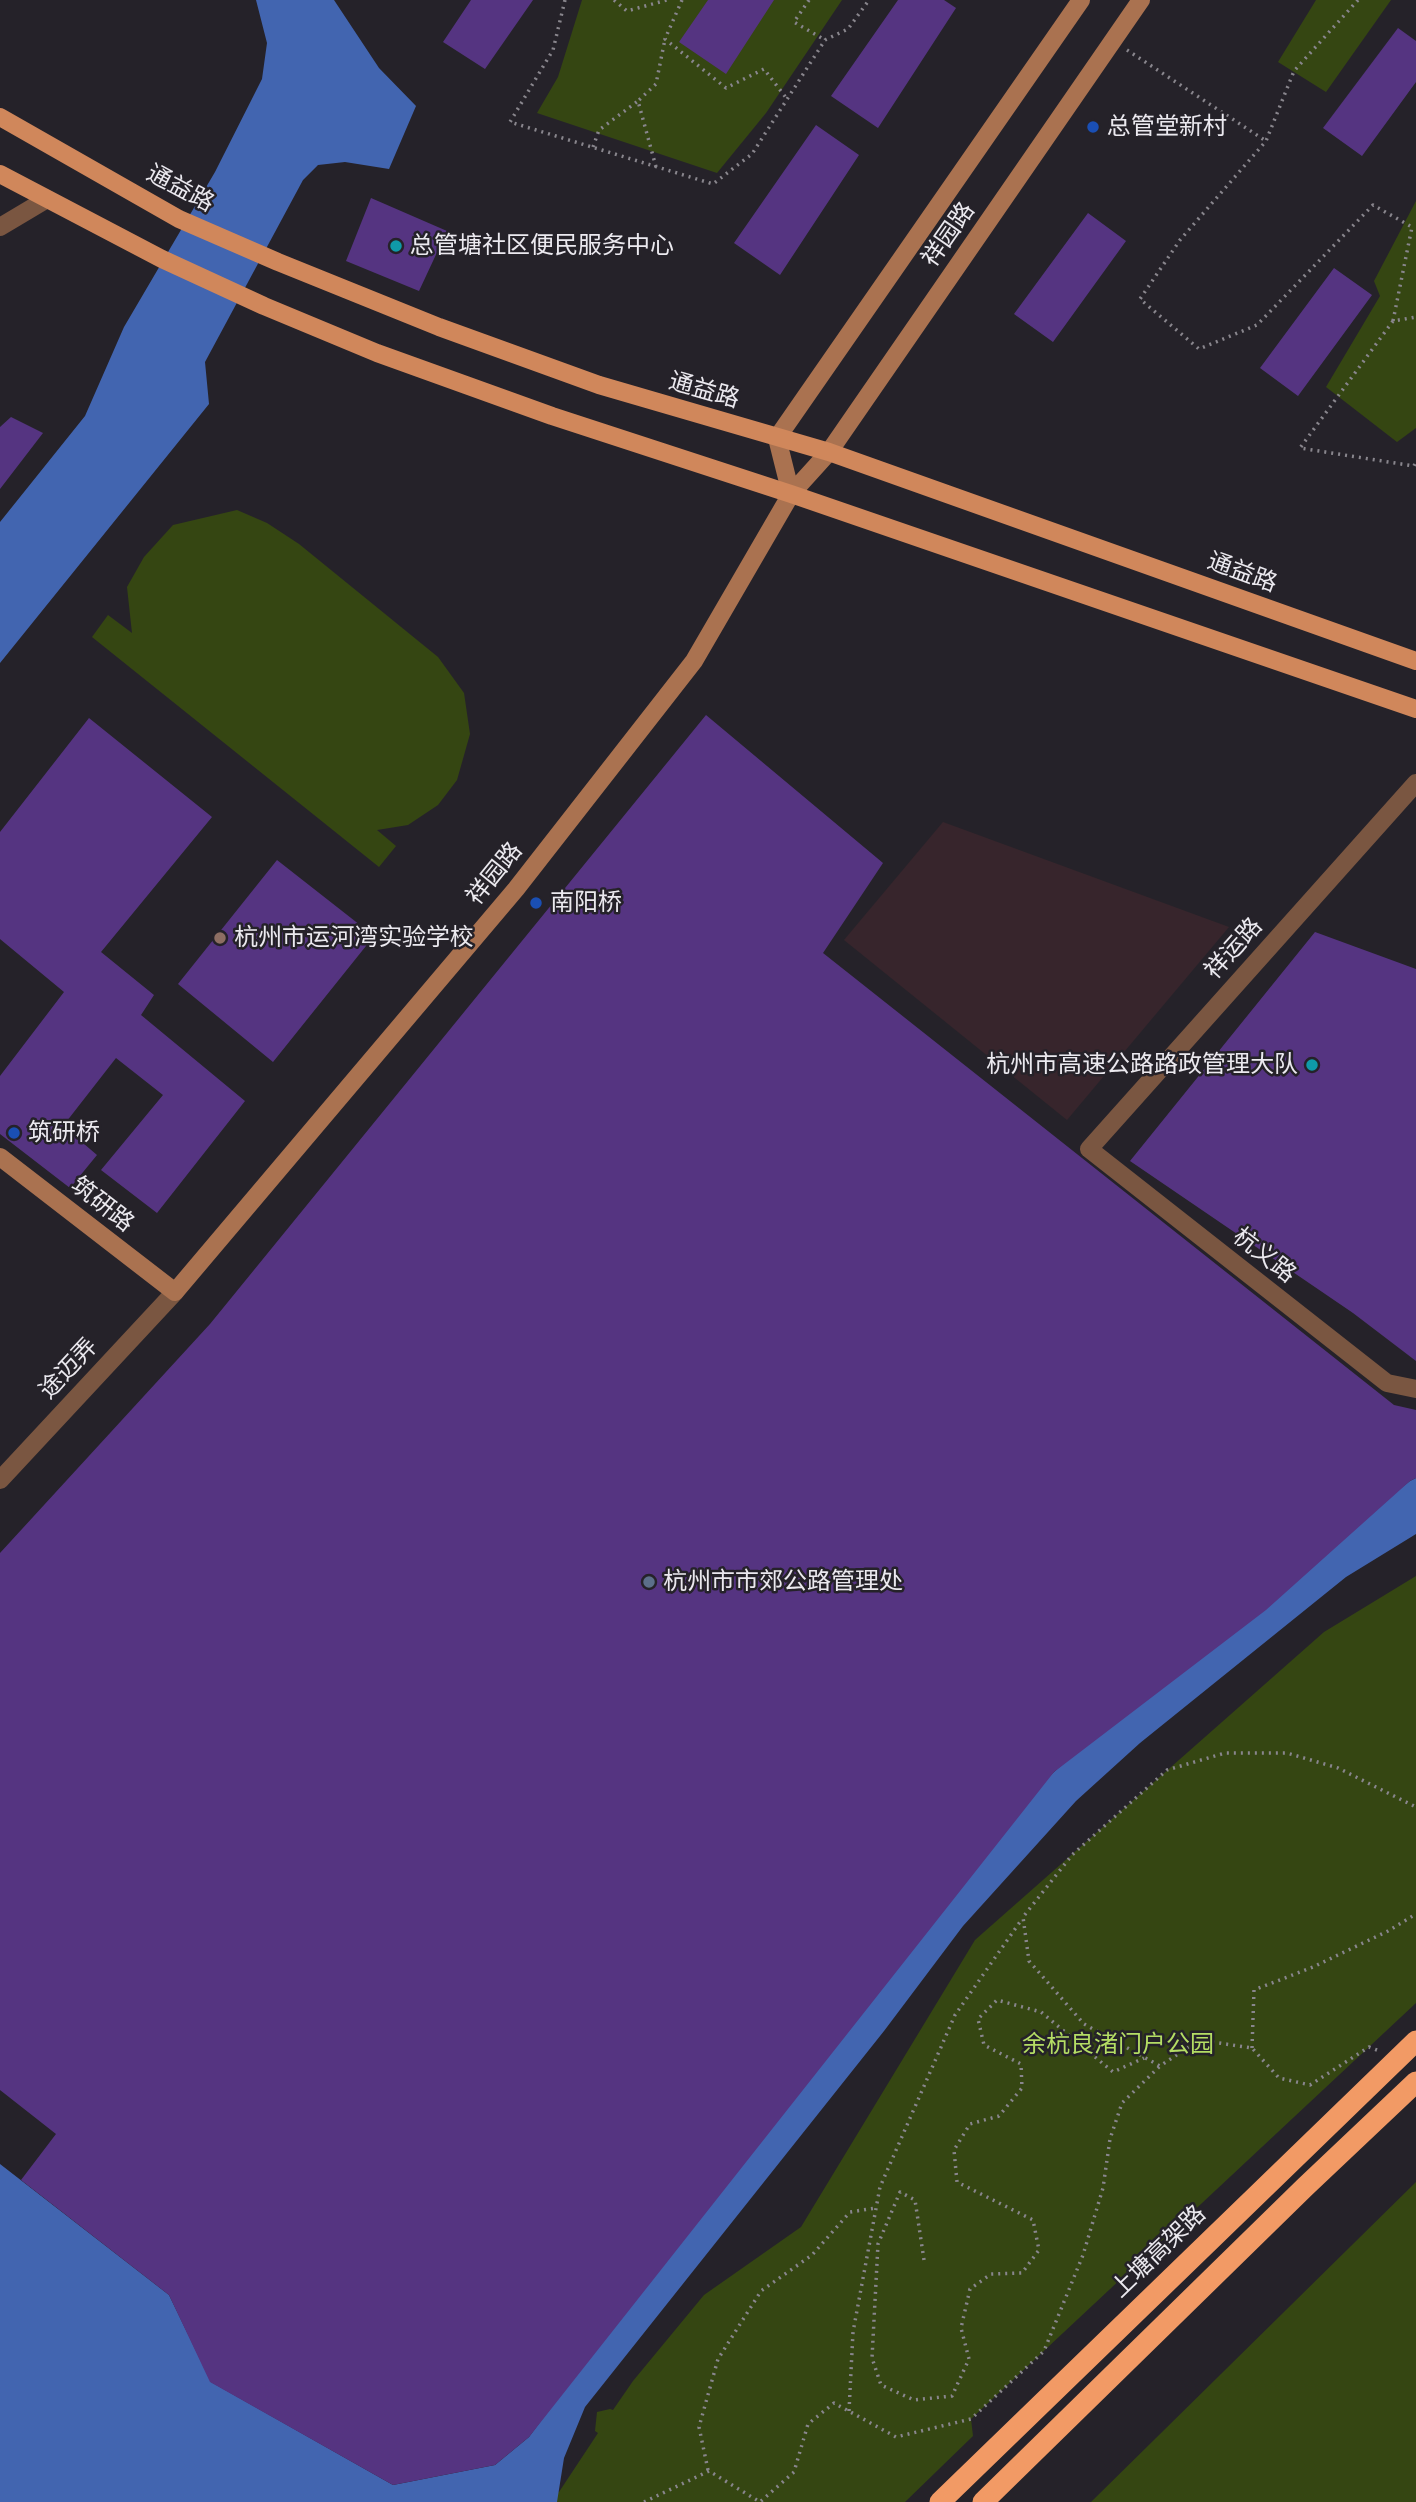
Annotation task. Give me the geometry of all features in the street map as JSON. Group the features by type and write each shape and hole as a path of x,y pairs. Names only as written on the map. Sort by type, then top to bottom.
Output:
{"highway":[{"name":"上塘高架路","path":"940,2502 1416,2041"},
{"path":"983,2502 1416,2082"}],"main road":[{"name":"通益路","path":"0,117 179,219 439,327 598,385 829,452 1416,661"},
{"path":"0,174 162,259 264,306 377,353 552,416 791,494 1416,709"}],"street":[{"name":"祥园路","path":"777,438 1081,0"},
{"name":"祥园路","path":"175,1292 516,889 694,661 791,494 829,452 1141,0"},
{"path":"0,227 47,199"},
{"path":"777,438 791,494"},
{"name":"祥运路","path":"1089,1149 1416,783"},
{"name":"杭义路","path":"1089,1149 1387,1383 1416,1390"},
{"name":"筑研路","path":"0,1157 175,1292"},
{"name":"途迈弄","path":"0,1480 175,1292"}],"path":[{"path":"565,0 553,50 510,122 713,184 751,154 825,40 848,29 869,0"},
{"path":"614,0 627,11 667,0"},
{"path":"593,147 599,130 638,102 656,83 665,39 682,0"},
{"path":"809,0 794,22 825,40"},
{"path":"1358,0 1294,71 1265,141 1181,240 1140,299 1199,349 1256,325 1373,205 1412,227"},
{"path":"665,39 726,88 764,69 787,99"},
{"path":"1113,40 1265,141"},
{"path":"638,102 656,167"},
{"path":"1416,222 1412,227 1393,321 1300,448 1414,466 1416,463"},
{"path":"1393,321 1416,317"},
{"path":"849,2411 853,2332 880,2187 955,2014 1023,1917 1072,1855 1167,1770 1225,1753 1287,1753 1338,1768 1416,1807"},
{"path":"1252,2048 1254,1990 1313,1967 1416,1914"},
{"path":"1023,1917 1029,1961 1084,2024 1160,2066"},
{"path":"924,2259 915,2200 900,2192 878,2244 872,2358 881,2385 914,2400 952,2396 969,2360 961,2328 970,2289 991,2274 1022,2273 1040,2250 1033,2220 957,2182 954,2150 970,2124 999,2116 1022,2088 1021,2064 984,2045 978,2019 997,2000 1041,2012 1113,2072 1144,2058"},
{"path":"876,2208 850,2212 812,2255 761,2291 718,2359 699,2427 709,2471 760,2502 794,2472 808,2424 834,2403 896,2437 971,2419 1044,2351 1083,2255 1103,2188 1110,2139 1122,2103 1160,2066 1199,2040 1252,2048 1279,2078 1310,2085 1369,2047 1399,2057"},
{"path":"644,2502 709,2471"}],"shaded area":[{"path":"943,822 1229,927 1067,1120 844,940"}],"green space":[{"path":"582,0 842,0 766,113 717,173 537,113 558,77"},
{"path":"1316,0 1391,0 1326,92 1278,62"},
{"path":"1416,201 1416,428 1397,442 1326,387 1380,296 1374,281"},
{"path":"237,510 267,523 299,544 438,657 464,693 470,734 457,780 438,805 408,825 377,830 396,846 379,867 92,637 108,615 132,633 127,587 144,557 173,525"},
{"name":"余杭良渚门户公园","path":"1416,1576 1416,2003 971,2419 973,2436 905,2502 526,2502 559,2492 598,2433 595,2431 597,2412 613,2410 633,2381 704,2295 801,2227 975,1940 1324,1632"},
{"path":"1416,2182 1416,2502 1091,2502"}],"water":[{"path":"256,0 334,0 379,68 416,106 389,169 345,162 318,165 303,180 205,362 209,404 0,663 0,522 85,416 124,327 215,172 262,79 267,43"},
{"path":"1416,1478 1416,1534 1346,1577 1140,1743 1076,1801 963,1926 884,2031 585,2407 564,2458 557,2502 0,2502 0,2164 169,2295 211,2382 393,2485 495,2465 529,2437 800,2074 994,1830 1168,1670"}],"building":[{"path":"471,0 533,0 485,69 443,42"},
{"path":"708,0 774,0 726,74 679,42"},
{"path":"898,0 944,0 956,8 878,128 831,96"},
{"path":"1398,28 1416,41 1416,82 1362,156 1323,128"},
{"path":"816,125 859,155 780,275 734,243"},
{"name":"总管塘社区便民服务中心","path":"371,198 447,231 419,291 346,261"},
{"path":"1088,213 1126,241 1053,342 1014,314"},
{"path":"1334,268 1372,295 1298,396 1260,368"},
{"path":"11,417 43,433 0,489 0,427"},
{"name":"杭州市市郊公路管理处","path":"706,715 883,863 823,953 1394,1405 1416,1410 1416,1478 1266,1610 1054,1772 529,2437 495,2465 393,2485 210,2382 169,2295 21,2180 56,2134 0,2090 0,1553 210,1324"},
{"path":"89,718 212,817 101,952 154,995 141,1015 245,1101 157,1213 101,1170 163,1095 116,1058 63,1126 97,1155 70,1188 0,1134 0,1076 64,992 0,939 0,832"},
{"path":"277,860 374,936 273,1062 178,984"},
{"name":"杭州市高速公路路政管理大队","path":"1315,932 1416,969 1416,1361 1353,1313 1130,1161"}],"place":[{"name":"总管堂新村","path":"1093,127"},
{"name":"总管塘社区便民服务中心","path":"396,246"},
{"name":"南阳桥","path":"536,903"},
{"name":"杭州市运河湾实验学校","path":"220,938"},
{"name":"杭州市高速公路路政管理大队","path":"1312,1065"},
{"name":"筑研桥","path":"14,1133"},
{"name":"杭州市市郊公路管理处","path":"649,1582"}]}
